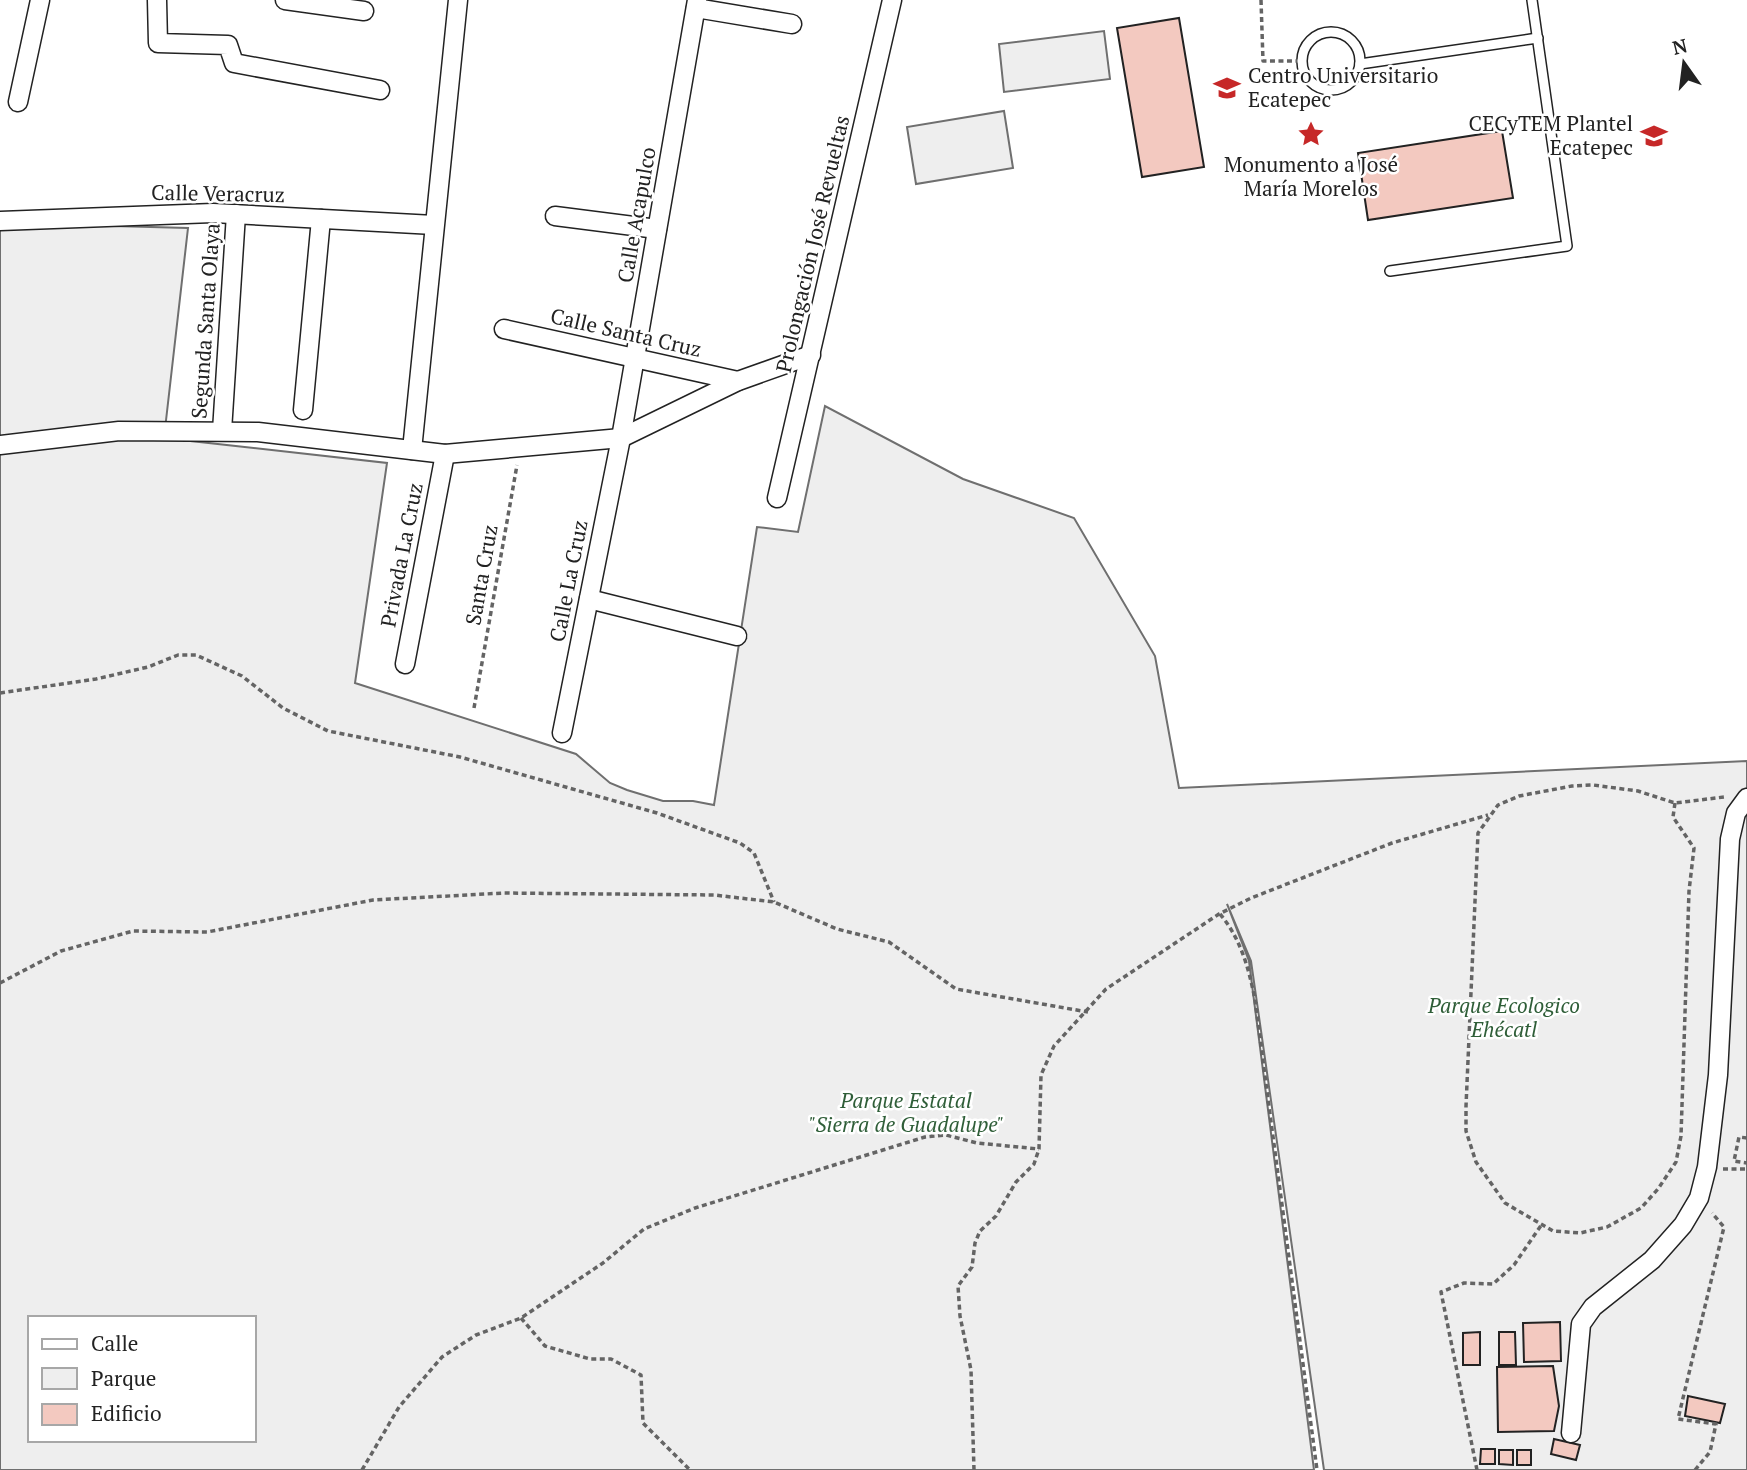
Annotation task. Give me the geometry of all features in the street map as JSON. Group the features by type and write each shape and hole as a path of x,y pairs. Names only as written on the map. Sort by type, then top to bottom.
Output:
{"street":[{"path":"18,102 40,0"},
{"path":"157,0 158,43 228,45 234,63 380,90"},
{"path":"285,0 364,11"},
{"path":"412,450 458,0"},
{"name":"Prolongación José Revueltas","path":"777,498 892,0"},
{"path":"697,4 792,24"},
{"name":"Calle Acapulco","path":"621,438 697,4"},
{"name":"Calle Veracruz","path":"0,221 236,214 434,225"},
{"name":"Segunda Santa Olaya","path":"222,432 236,214"},
{"path":"555,216 657,229"},
{"path":"303,410 321,219"},
{"name":"Calle Santa Cruz","path":"504,329 738,381"},
{"path":"0,445 119,431 258,432 445,454 621,438 738,381 811,355"},
{"name":"Calle La Cruz","path":"562,733 621,438"},
{"name":"Privada La Cruz","path":"405,664 445,454"},
{"path":"589,599 737,636"},
{"path":"1571,1433 1581,1324 1594,1307 1652,1260 1683,1225 1699,1198 1707,1167 1718,1075 1730,839 1741,797"}],"lane":[{"path":"1391,271 1567,246 1532,0"},
{"path":"1326,32 1348,35 1359,48 1360,64 1352,82 1334,90 1315,86 1304,76 1300,61 1306,45 1326,32"},
{"path":"1360,64 1538,38"}],"path":[{"path":"1261,0 1263,61 1300,61"},
{"name":"Santa Cruz","path":"474,708 520,447"},
{"path":"0,693 96,679 148,667 178,655 196,655 242,676 283,708 328,731 460,757 657,813 740,843 754,853 774,902"},
{"path":"1675,803 1673,817 1694,848 1689,891 1681,1136 1676,1162 1641,1208 1607,1227 1580,1233 1553,1231 1505,1203 1476,1162 1466,1131 1468,1015 1476,933 1478,833 1488,815 1498,805 1519,796 1572,786 1593,785 1637,791 1675,803 1741,797"},
{"path":"974,1470 971,1370 960,1316 958,1286 972,1267 975,1243 980,1231 1005,1204 1016,1182 1034,1164 1039,1149 1041,1075 1054,1045 1088,1012 1106,989 1219,914 1251,898 1392,843 1488,815"},
{"path":"0,983 61,951 133,931 207,932 373,900 504,893 715,895 774,902 837,929 890,942 956,989 1088,1012"},
{"path":"1219,914 1231,927 1248,964 1255,1000 1317,1470"},
{"path":"362,1470 399,1406 442,1357 476,1335 521,1318 603,1264 644,1229 695,1208 925,1137 946,1135 977,1143 1039,1149"},
{"path":"1747,1139 1738,1137 1734,1161 1747,1163"},
{"path":"1695,1470 1710,1452 1716,1424 1678,1419 1724,1227 1699,1198"},
{"path":"1477,1470 1441,1292 1464,1283 1493,1284 1514,1265 1542,1224"},
{"path":"521,1318 545,1346 590,1359 611,1360 641,1375 643,1423 690,1470"}],"green space":[{"path":"1104,31 1110,79 1004,92 999,44"},
{"path":"1004,111 1013,168 916,184 907,127"},
{"name":"Parque Estatal \"Sierra de Guadalupe\"","path":"0,223 188,228 164,438 387,463 355,683 576,754 610,783 627,790 663,801 693,801 714,805 757,527 798,532 825,406 963,479 1074,518 1155,656 1179,788 1747,761 1747,1470 1324,1470 1251,961 1227,904 1249,961 1314,1470 0,1470"}],"building":[{"path":"1179,18 1204,167 1142,177 1117,28"},
{"path":"1502,131 1513,198 1368,220 1358,153"},
{"path":"1560,1322 1561,1361 1524,1362 1523,1323"},
{"path":"1480,1332 1480,1365 1463,1365 1463,1333"},
{"path":"1499,1332 1515,1332 1516,1365 1499,1365"},
{"path":"1553,1366 1559,1406 1554,1431 1498,1432 1497,1367"},
{"path":"1688,1396 1725,1404 1720,1423 1685,1416"},
{"path":"1554,1439 1580,1445 1576,1460 1551,1454"},
{"path":"1481,1449 1495,1449 1495,1464 1480,1464"},
{"path":"1499,1450 1513,1450 1513,1465 1499,1464"},
{"path":"1517,1450 1531,1450 1531,1465 1517,1465"}],"place":[{"name":"Centro Universitario Ecatepec","path":"1227,88"},
{"name":"Monumento a José María Morelos","path":"1311,134"},
{"name":"CECyTEM Plantel Ecatepec","path":"1654,136"}],"park label":[{"name":"Parque Ecologico Ehécatl","path":"1504,1018"}]}
